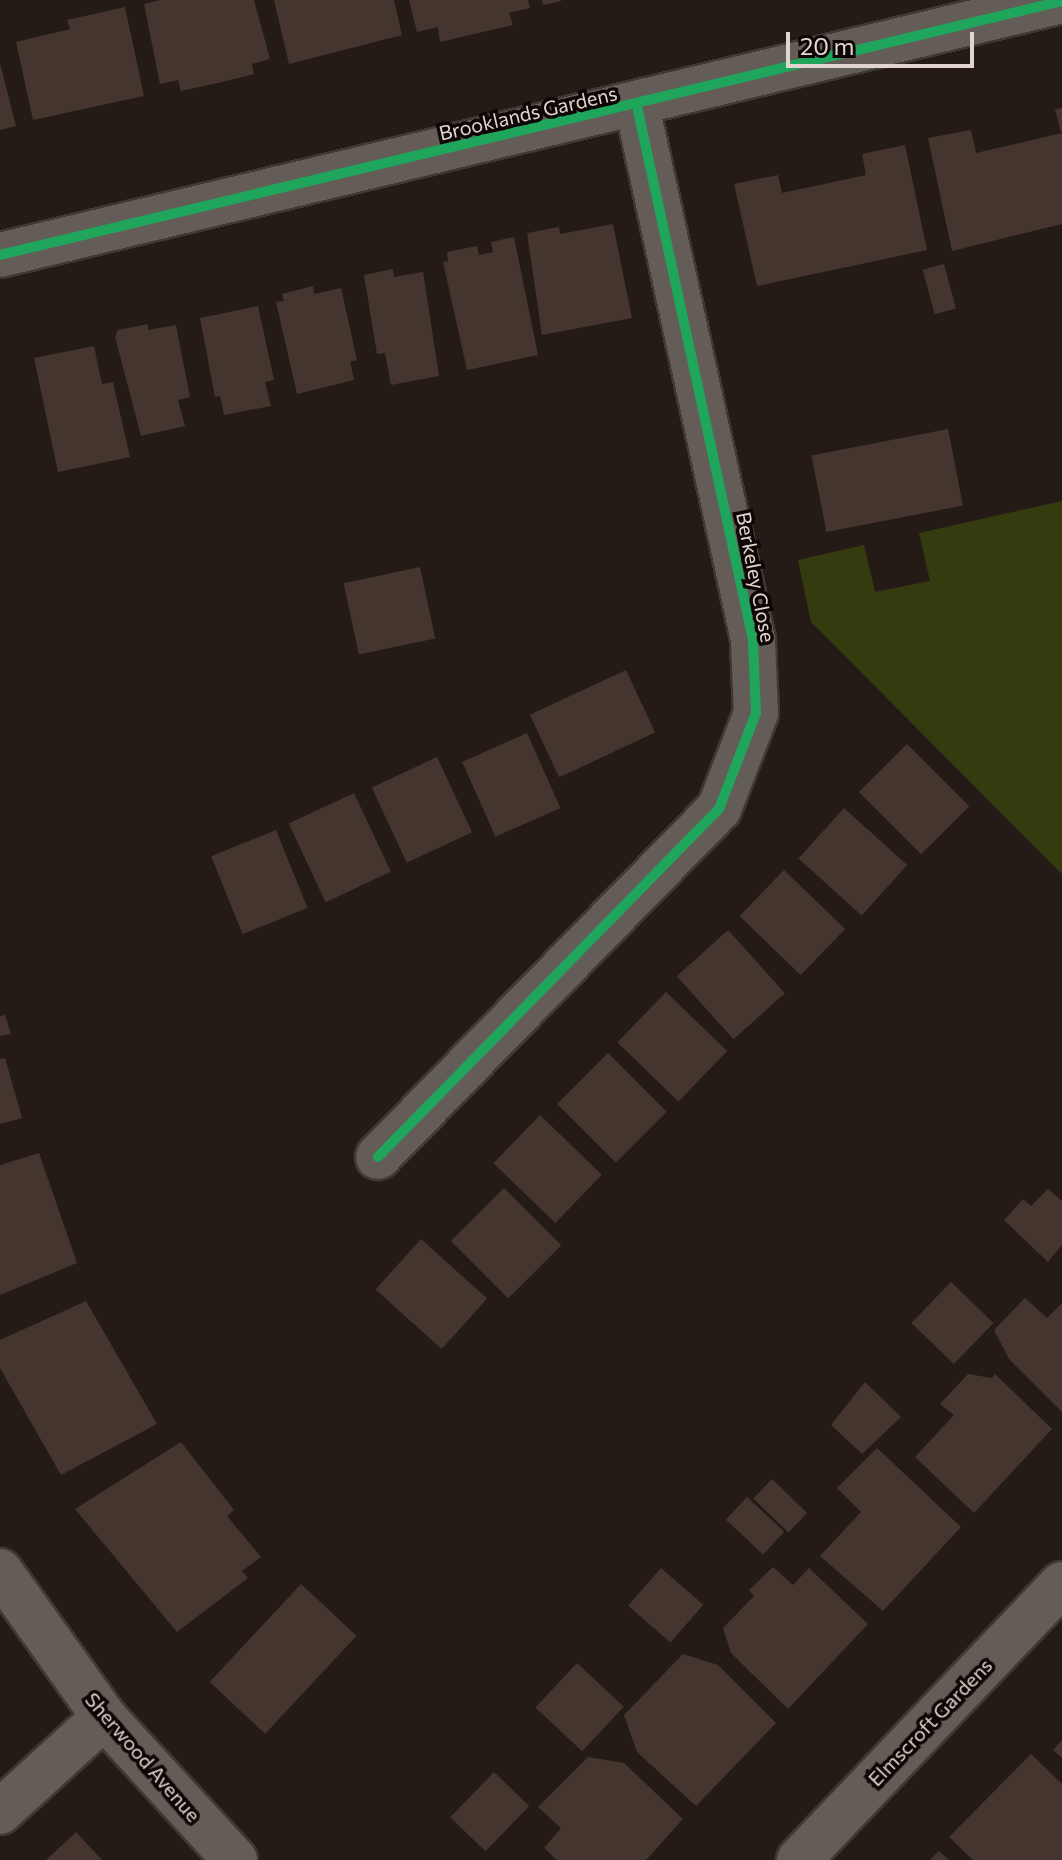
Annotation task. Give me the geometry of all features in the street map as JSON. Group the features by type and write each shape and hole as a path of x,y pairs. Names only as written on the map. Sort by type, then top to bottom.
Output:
{"street":[{"name":"Brooklands Gardens","path":"0,255 637,106 1062,1"},
{"name":"Berkeley Close","path":"378,1157 719,809 756,713 753,640 637,106"},
{"name":"Sherwood Avenue","path":"0,1571 104,1717 235,1860"},
{"name":"Elmscroft Gardens","path":"799,1860 1062,1584"},
{"path":"0,1812 104,1717"}],"green space":[{"path":"1062,501 1062,874 811,622 798,560 864,545 875,592 930,581 919,533"}],"building":[{"path":"160,0 254,0 270,59 252,64 254,74 218,83 181,91 178,80 160,84 144,4"},
{"path":"274,0 394,0 402,35 289,64"},
{"path":"409,0 528,0 530,8 509,13 513,25 440,42 438,27 417,32"},
{"path":"542,0 561,0 561,1 543,5"},
{"path":"125,7 144,96 33,120 16,42 70,29 67,20"},
{"path":"0,63 16,126 0,130"},
{"path":"1062,108 1062,132 1061,132 1055,109"},
{"path":"971,130 976,153 1062,133 1062,224 952,251 928,138"},
{"path":"905,145 927,250 757,286 734,184 778,175 782,193 866,175 862,154"},
{"path":"613,224 632,318 542,335 527,233 559,227 560,234"},
{"path":"514,237 538,355 467,370 443,262 448,261 447,252 477,246 479,255 493,252 491,242"},
{"path":"944,264 956,308 935,314 923,270"},
{"path":"393,269 394,277 423,272 439,376 391,385 385,353 377,354 364,275"},
{"path":"313,286 314,294 341,288 357,360 350,362 354,380 297,394 276,302 284,301 282,294"},
{"path":"258,306 274,380 265,382 271,406 224,415 220,396 215,397 200,318"},
{"path":"148,324 148,330 176,325 190,397 178,400 185,426 141,436 115,337 118,330"},
{"path":"94,346 102,384 113,382 130,457 58,472 34,358"},
{"path":"948,429 963,506 826,532 812,456"},
{"path":"420,567 435,638 359,655 344,583"},
{"path":"626,670 655,733 559,777 530,715"},
{"path":"527,733 560,808 495,837 462,762"},
{"path":"907,744 969,806 921,854 859,792"},
{"path":"437,757 472,832 407,863 372,787"},
{"path":"354,793 391,872 326,902 289,823"},
{"path":"844,808 907,865 862,915 798,859"},
{"path":"276,830 307,908 243,934 211,856"},
{"path":"784,870 845,929 801,975 740,916"},
{"path":"728,930 785,993 734,1039 677,976"},
{"path":"666,992 727,1051 679,1101 617,1042"},
{"path":"5,1015 11,1034 0,1036 0,1016"},
{"path":"608,1053 667,1112 616,1163 557,1104"},
{"path":"5,1058 22,1118 0,1124 0,1059"},
{"path":"540,1115 602,1175 555,1223 493,1163"},
{"path":"39,1153 77,1263 0,1295 0,1165"},
{"path":"504,1188 561,1245 508,1298 451,1241"},
{"path":"1048,1189 1062,1201 1062,1245 1048,1262 1004,1220 1023,1199 1031,1206"},
{"path":"421,1239 487,1299 442,1349 375,1290"},
{"path":"951,1282 993,1323 954,1364 911,1323"},
{"path":"1025,1298 1047,1318 1062,1303 1062,1412 1009,1359 994,1330"},
{"path":"86,1301 157,1424 61,1475 0,1368 0,1340"},
{"path":"968,1374 992,1378 995,1374 1052,1429 974,1513 915,1457 954,1415 940,1404"},
{"path":"865,1382 901,1417 862,1454 831,1425"},
{"path":"181,1442 234,1510 227,1516 261,1557 242,1571 248,1578 177,1632 75,1509"},
{"path":"877,1448 961,1527 883,1611 820,1556 861,1512 837,1488"},
{"path":"772,1479 807,1513 788,1532 753,1498"},
{"path":"747,1497 784,1532 763,1554 726,1520"},
{"path":"773,1567 793,1585 809,1568 868,1624 788,1709 731,1653 723,1628 754,1596 749,1590"},
{"path":"661,1568 703,1605 670,1642 628,1606"},
{"path":"301,1584 357,1636 265,1734 210,1682"},
{"path":"683,1654 718,1665 776,1723 696,1806 637,1752 624,1715"},
{"path":"577,1663 624,1707 582,1751 535,1708"},
{"path":"1062,1740 1062,1758 1053,1750"},
{"path":"1031,1754 1062,1784 1062,1860 973,1860 949,1837"},
{"path":"588,1757 624,1763 683,1819 646,1860 557,1860 544,1848 561,1828 538,1807"},
{"path":"494,1772 529,1806 485,1851 450,1817"},
{"path":"76,1832 102,1860 46,1860 74,1834"},
{"path":"939,1851 949,1860 930,1860"}],"cycle path":[{"path":"0,255 1062,1"},
{"path":"378,1157 719,809 756,713 753,640 637,106"}]}
